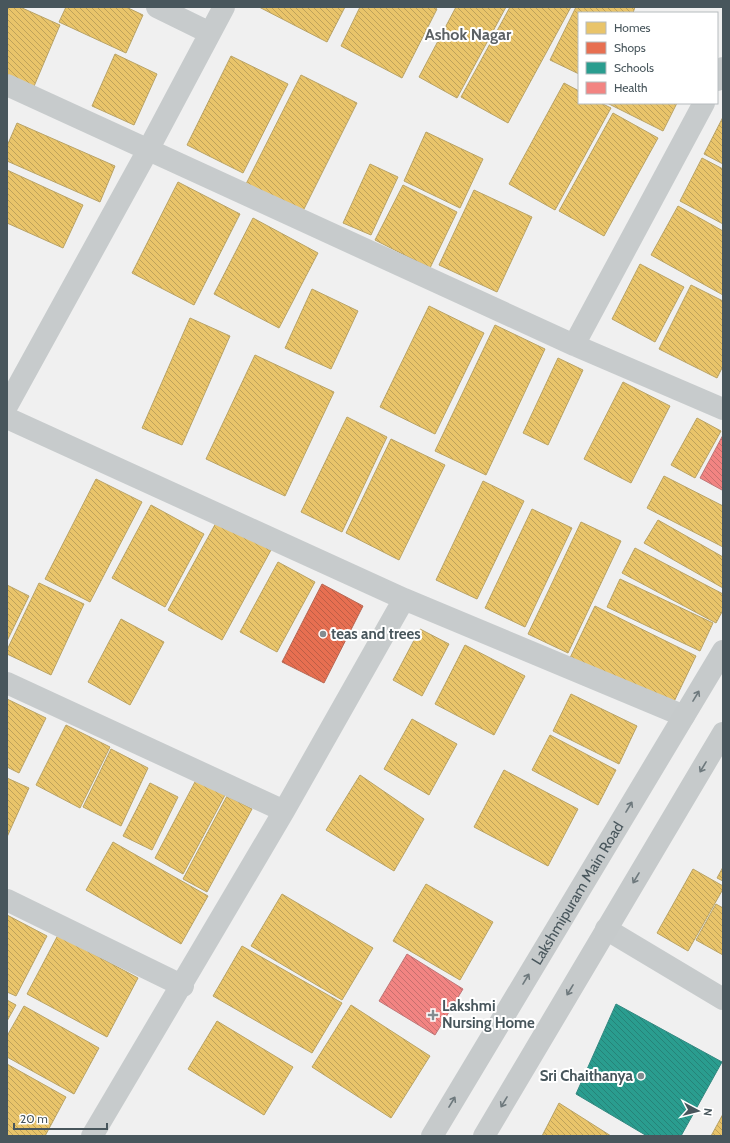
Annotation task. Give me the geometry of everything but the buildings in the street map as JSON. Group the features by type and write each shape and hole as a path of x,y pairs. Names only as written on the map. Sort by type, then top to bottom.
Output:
{"main road":[{"name":"Lakshmipuram Main Road","path":"432,1136 566,910 723,651"},
{"path":"484,1136 723,733"}],"street":[{"path":"158,7 210,34"},
{"path":"7,406 148,150 224,7"},
{"path":"718,78 723,68"},
{"path":"7,85 574,345 723,409"},
{"path":"574,345 703,104"},
{"path":"7,418 404,599 684,716"},
{"path":"92,1136 183,986 404,599"},
{"path":"7,684 284,811"},
{"path":"7,900 183,986"},
{"path":"606,929 723,999"}],"place":[{"name":"teas and trees","path":"323,634"},
{"name":"Lakshmi Nursing Home","path":"433,1015"},
{"name":"Sri Chaithanya","path":"641,1076"}],"district":[{"name":"Ashok Nagar","path":"468,34"}]}
